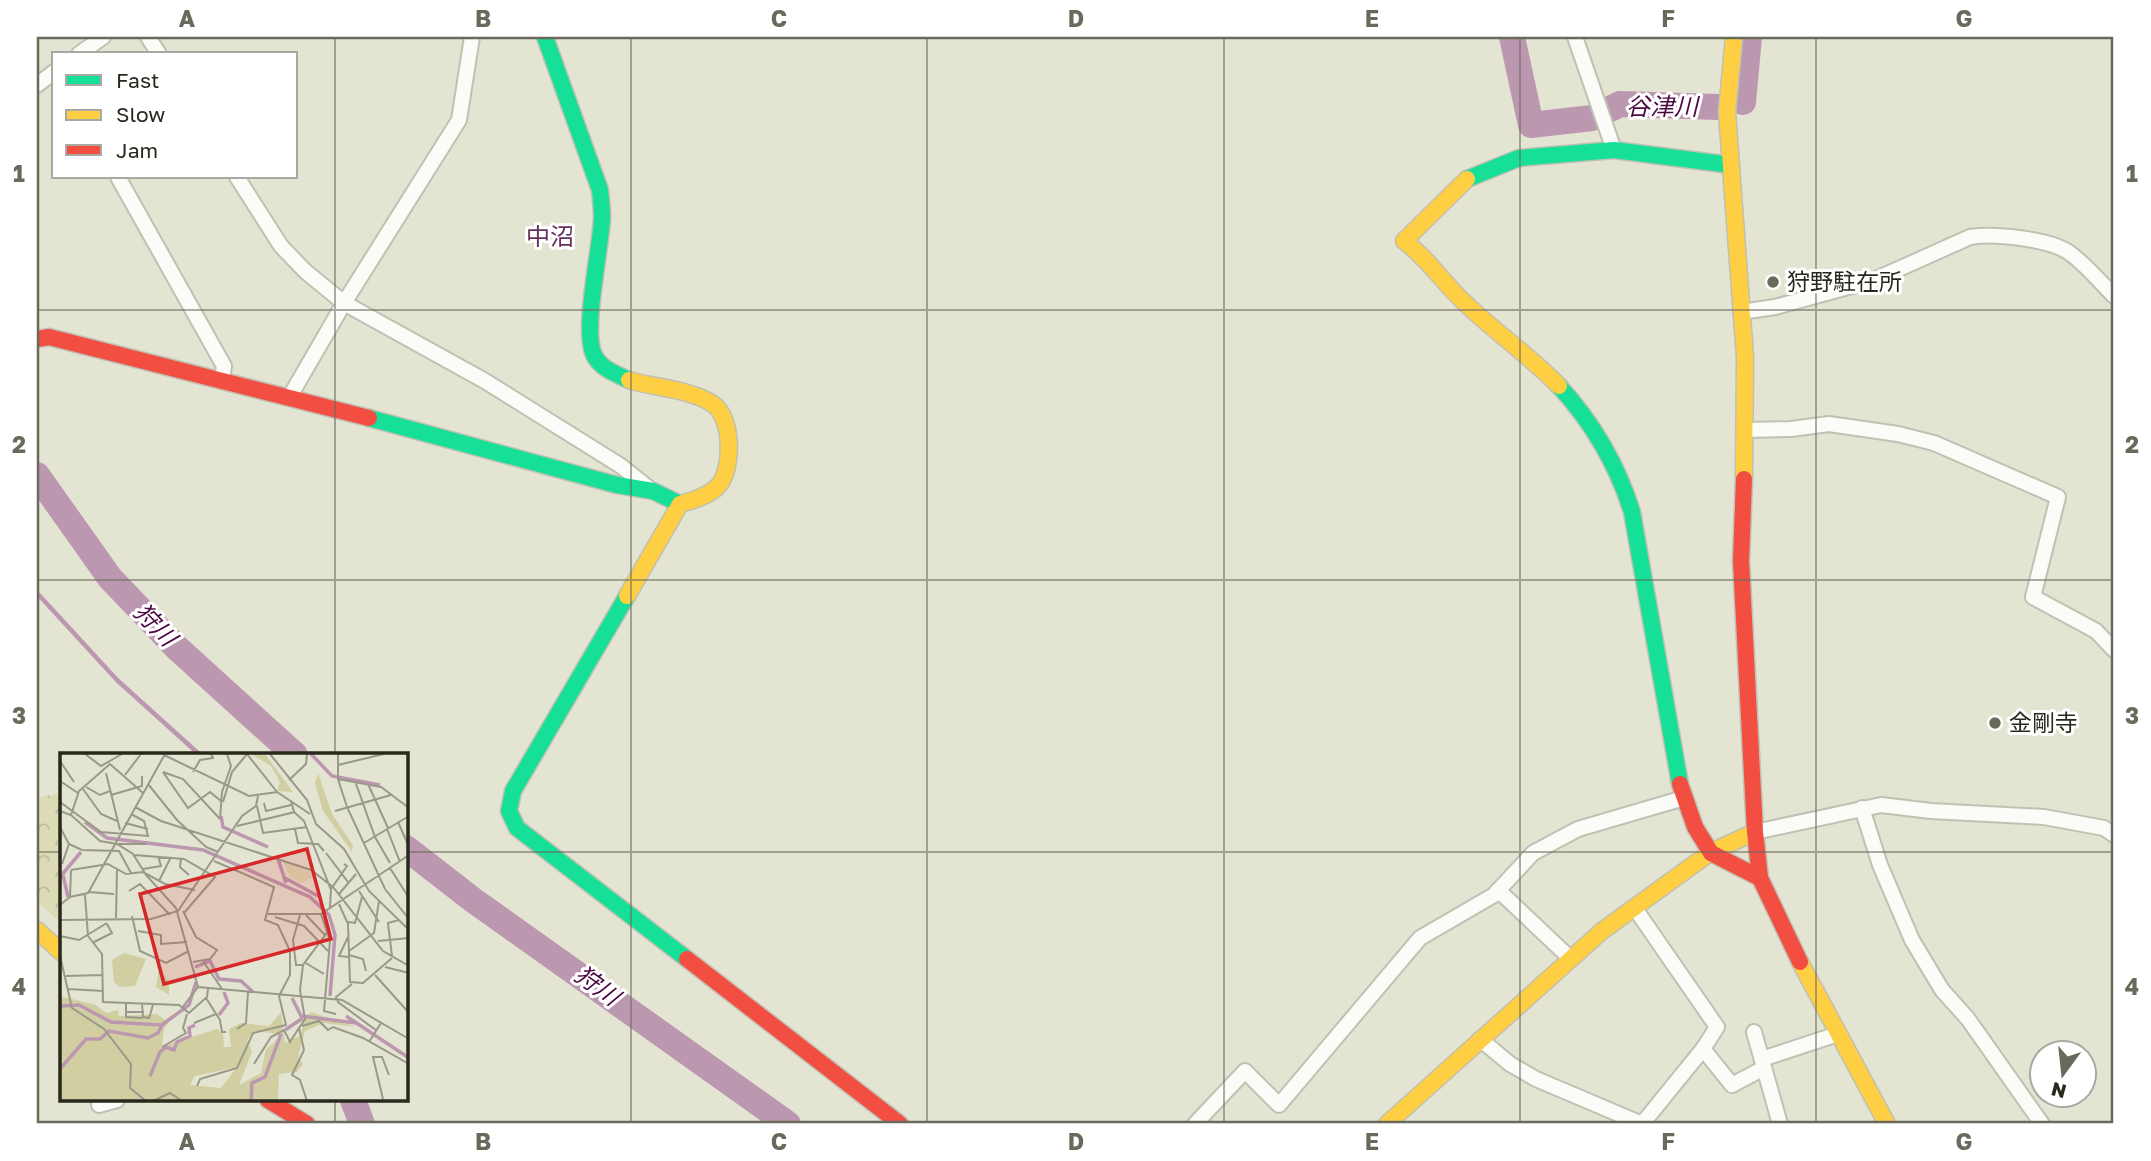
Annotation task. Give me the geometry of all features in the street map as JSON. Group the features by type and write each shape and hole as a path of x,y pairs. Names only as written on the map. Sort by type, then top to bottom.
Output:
{"street":[{"path":"82,52 103,37"},
{"path":"148,37 158,52"},
{"path":"289,398 344,303 459,120 472,37"},
{"path":"238,178 281,246 305,271 344,303 485,381 621,466 653,491 680,504 700,499 722,481 728,461 730,441 723,416 713,403 606,369 596,359 592,349 591,326 602,213 600,190 545,37"},
{"path":"1575,37 1614,150"},
{"path":"1734,37 1727,112 1745,357 1746,430 1741,561 1755,832 1760,878 1785,935 1887,1124"},
{"path":"37,85 52,74"},
{"path":"1731,165 1614,150 1519,158 1469,178 1404,241 1417,249 1462,302 1535,362 1569,398 1596,433 1614,464 1626,490 1632,512 1677,772 1685,798 1695,824 1711,852 1760,878"},
{"path":"119,178 224,366 222,381"},
{"path":"1741,312 1775,307 1874,280 1970,237 1985,235 2056,245 2071,253 2114,296"},
{"path":"37,338 49,337 617,485 653,491"},
{"path":"1746,430 1791,429 1829,424 1898,434 1934,443 2058,496 2033,597 2096,631 2114,650"},
{"path":"680,504 513,791 509,801 509,816 517,828 900,1124"},
{"path":"1195,1124 1245,1071 1279,1105 1420,937 1498,890 1533,853 1578,829 1685,798"},
{"path":"1387,1124 1571,959 1634,907 1711,852 1755,832 1881,805 1931,811 2044,817 2104,828 2114,835"},
{"path":"1862,808 1880,865 1912,940 1942,990 1968,1019 2042,1124"},
{"path":"1498,890 1571,959"},
{"path":"1480,1039 1510,1064 1536,1080 1642,1124 1703,1049 1717,1027 1634,907"},
{"path":"37,930 60,951"},
{"path":"1754,1032 1780,1124"},
{"path":"1703,1049 1732,1085 1763,1064 1838,1034"},
{"path":"99,1105 110,1102"},
{"path":"271,1102 307,1124"}],"green space":[{"path":"60,793 60,922 37,901 37,798"}],"waterway":[{"name":"谷津川","path":"1512,37 1531,125 1592,118 1620,104 1719,107"},
{"name":"谷津川","path":"1743,102 1749,37"},
{"name":"狩川","path":"37,475 110,578 176,647 293,753"},
{"path":"37,593 117,680 198,753"},
{"name":"狩川","path":"408,850 473,900 788,1124"},
{"path":"354,1102 362,1124"}],"traffic: fast":[{"path":"545,37 600,190 602,218 591,309 591,343 600,364 629,380"},
{"path":"1467,179 1519,158 1614,150 1731,165"},
{"path":"1559,386 1603,445 1632,512 1680,784"},
{"path":"369,418 617,485 653,491 680,504"},
{"path":"627,596 513,791 509,811 517,828 687,959"}],"traffic: slow":[{"path":"1734,37 1727,112 1745,357 1744,479"},
{"path":"1467,179 1404,241 1421,255 1465,303 1559,386"},
{"path":"627,596 680,504 715,489 724,477 729,456 724,420 713,404 683,392 629,380"},
{"path":"1387,1124 1602,931 1711,852 1755,832"},
{"path":"37,930 60,951"},
{"path":"1800,962 1887,1124"}],"traffic: jam":[{"path":"37,339 49,337 369,418"},
{"path":"1744,479 1741,561 1755,832 1760,878 1800,962"},
{"path":"1680,784 1695,827 1711,853 1760,878"},
{"path":"687,959 900,1124"},
{"path":"271,1102 307,1124"}],"place":[{"name":"狩野駐在所","path":"1773,282"},
{"name":"金剛寺","path":"1995,723"}],"district":[{"name":"中沼","path":"550,237"}]}
